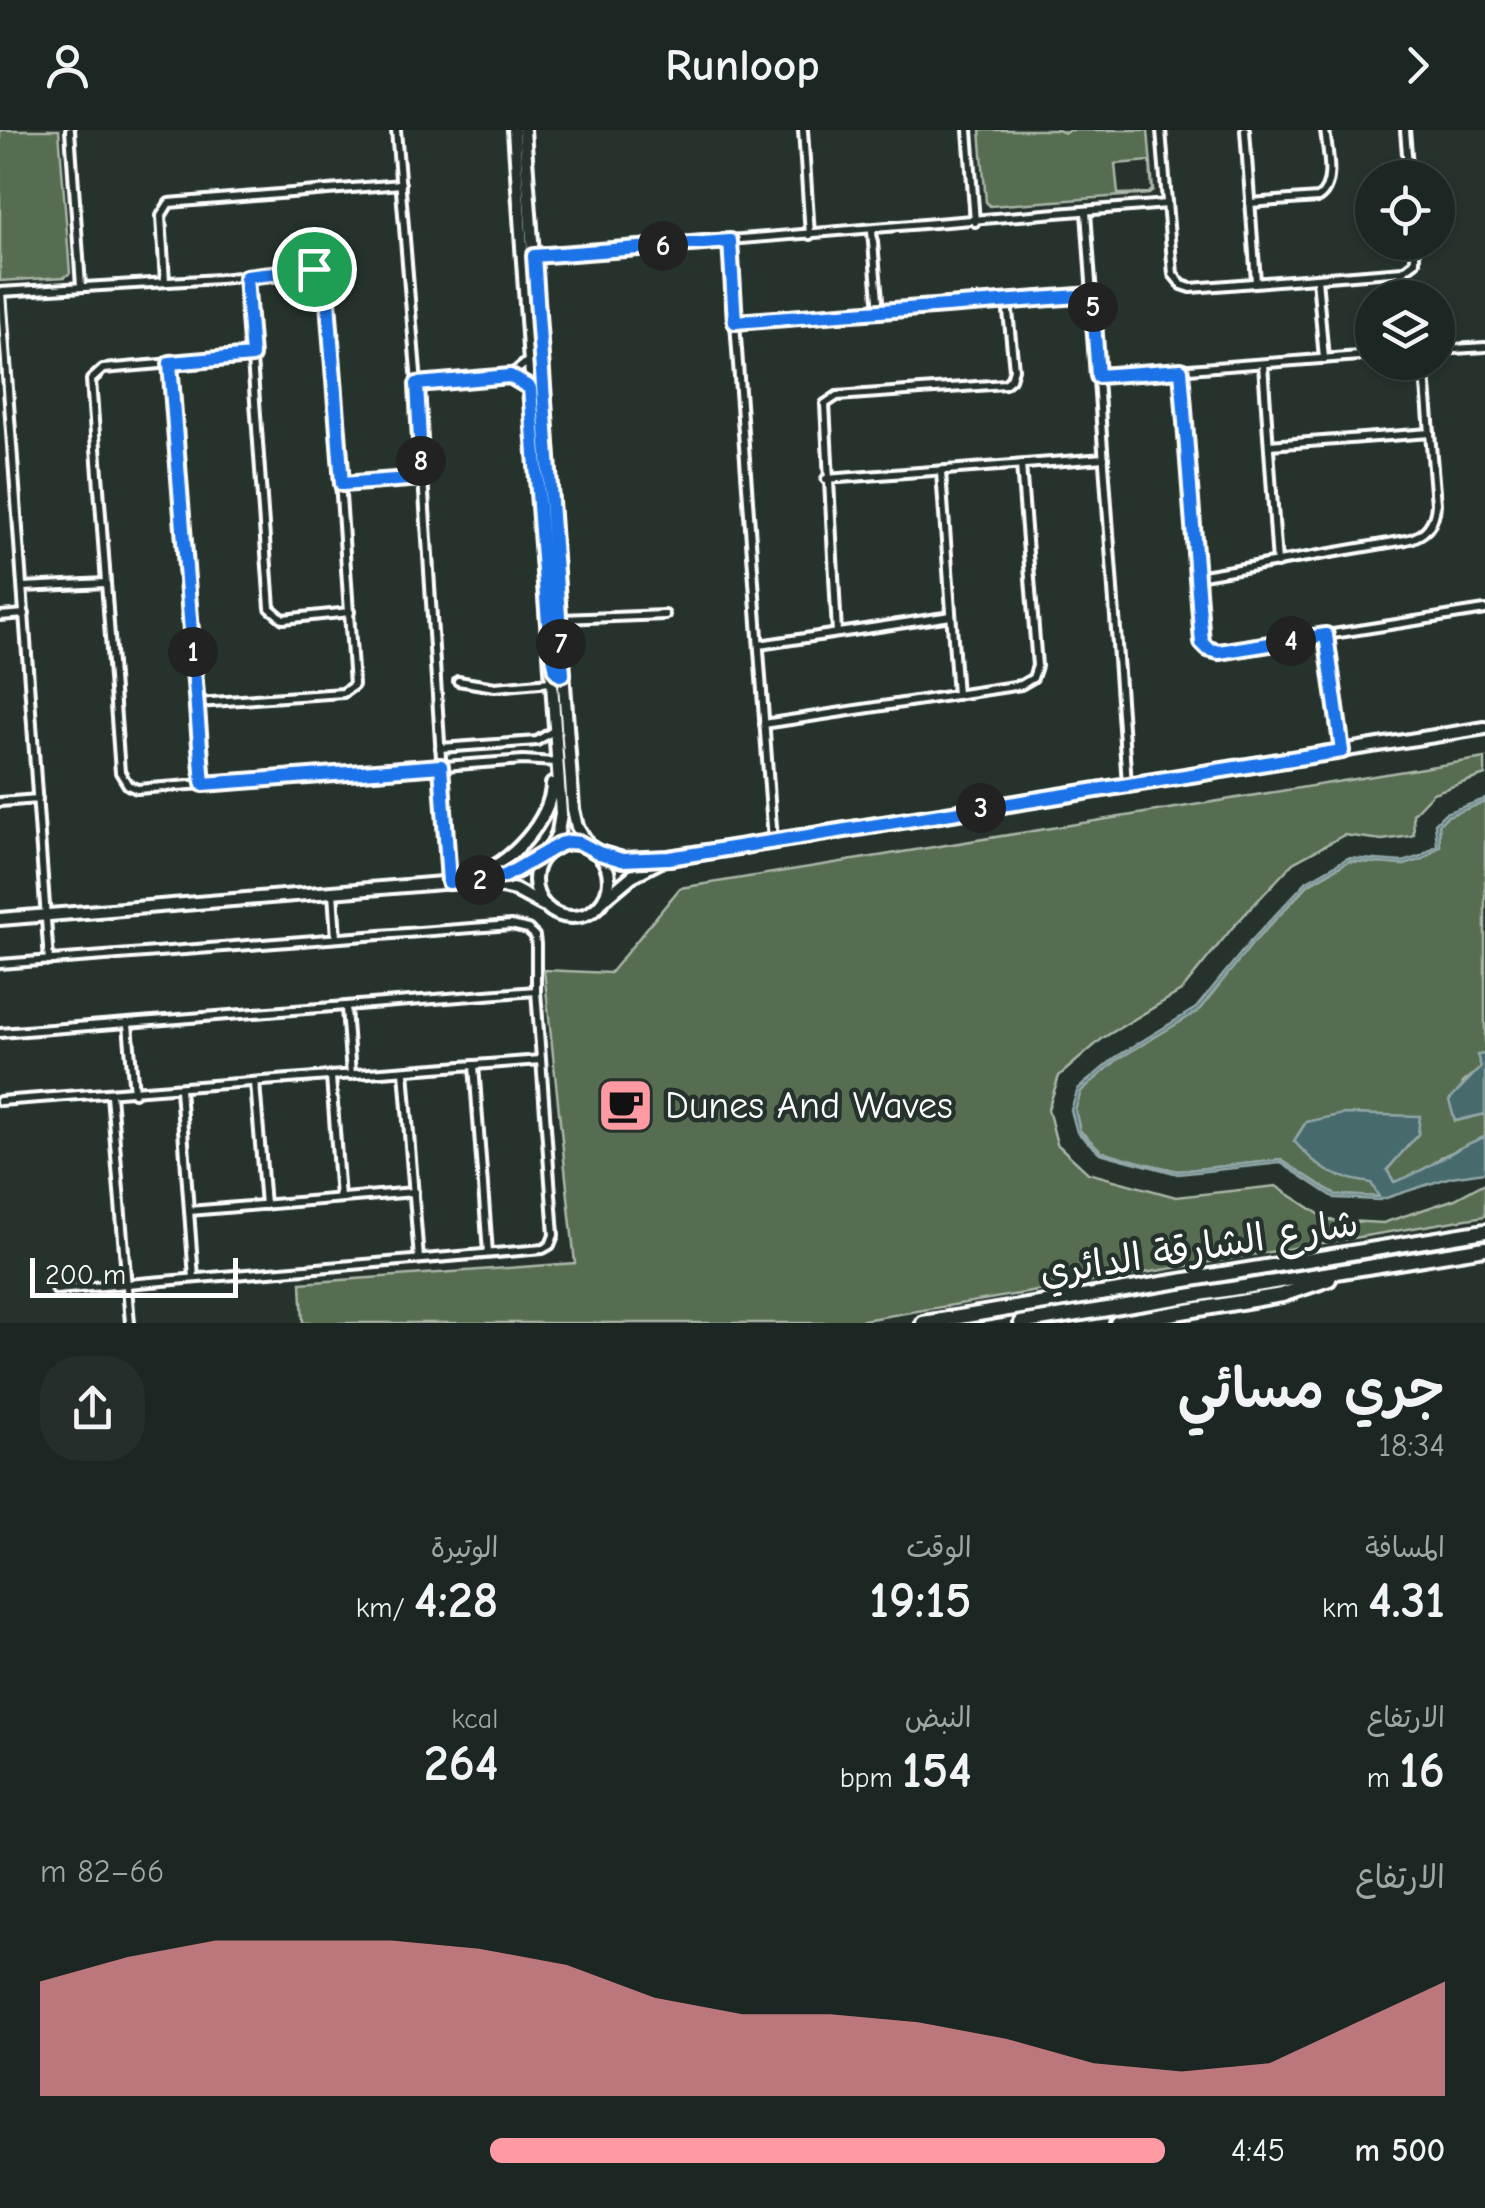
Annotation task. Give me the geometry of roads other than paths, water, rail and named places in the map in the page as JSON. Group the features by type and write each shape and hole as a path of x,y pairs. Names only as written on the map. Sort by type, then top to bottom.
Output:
{"highway":[{"name":"شارع الشارقة الدائري","path":"923,1323 1485,1231"},
{"name":"شارع الشارقة الدائري","path":"1021,1323 1485,1248"},
{"path":"1117,1323 1282,1295 1362,1268"}],"main road":[{"path":"514,130 528,361 520,381 549,636 561,820 539,862 535,881 546,906"},
{"path":"524,130 574,815 608,870 604,900"},
{"path":"549,636 556,672 563,674"},
{"path":"0,918 468,881 512,874 570,842 629,860 669,858 1485,728"},
{"path":"450,882 491,870 507,858 548,810 556,765"},
{"path":"468,881 515,890 558,915 577,917 595,910 638,872 669,858"}],"street":[{"path":"70,130 81,286"},
{"path":"396,130 450,882"},
{"path":"803,130 810,235"},
{"path":"968,130 975,222"},
{"path":"1161,130 1173,274 1178,282 1192,288 1406,270 1414,260"},
{"path":"1245,130 1256,282"},
{"path":"1250,203 1318,198 1324,194 1329,184 1326,130"},
{"path":"1405,130 1408,160"},
{"path":"165,282 161,216 169,202 401,184"},
{"path":"534,256 1166,204"},
{"path":"1086,212 1127,785"},
{"path":"872,231 880,311"},
{"path":"730,241 773,841"},
{"path":"49,960 0,292 246,277 314,269 326,276 354,682 348,692 196,703"},
{"path":"246,277 270,608 283,618 350,612"},
{"path":"1317,278 1324,359"},
{"path":"735,322 1092,295"},
{"path":"838,633 823,412 830,398 1008,382 1014,370 1007,302"},
{"path":"1455,349 1485,347"},
{"path":"252,356 103,369 92,380 121,777 137,789 523,760 556,765"},
{"path":"1098,376 1355,356"},
{"path":"417,384 520,381 528,361"},
{"path":"170,363 203,784"},
{"path":"1263,364 1278,563"},
{"path":"1181,370 1201,639 1211,651 1485,610"},
{"path":"1197,576 1406,540 1424,533 1436,510 1426,380"},
{"path":"1269,446 1430,433"},
{"path":"826,479 1104,458"},
{"path":"764,724 1026,684 1037,670 1021,465"},
{"path":"941,471 957,695"},
{"path":"342,484 422,478"},
{"path":"23,587 106,583"},
{"path":"0,616 25,614"},
{"path":"559,620 664,615"},
{"path":"759,645 951,616"},
{"path":"1326,635 1342,751"},
{"path":"458,681 495,687 551,682"},
{"path":"440,748 536,741 553,731"},
{"path":"456,746 457,765"},
{"path":"0,802 38,799"},
{"path":"332,892 336,938"},
{"path":"0,964 520,926 535,936 554,1239 543,1249 56,1290"},
{"path":"0,1033 536,992"},
{"path":"346,1008 351,1075"},
{"path":"128,1024 134,1093"},
{"path":"0,1102 541,1060"},
{"path":"474,1065 488,1254"},
{"path":"404,1071 419,1259"},
{"path":"331,1077 340,1198"},
{"path":"255,1083 265,1205"},
{"path":"180,1090 194,1278"},
{"path":"110,1095 130,1323"},
{"path":"189,1211 414,1192"}],"water":[{"path":"1485,799 1447,816 1439,824 1440,846 1423,859 1404,865 1349,861 1309,883 1252,944 1198,1011 1118,1059 1081,1091 1075,1110 1080,1131 1101,1151 1139,1162 1178,1171 1281,1160 1336,1195 1379,1197 1371,1183 1328,1171 1294,1141 1306,1122 1343,1114 1420,1116 1418,1134 1387,1170 1394,1182 1485,1137 1485,1172 1451,1177 1380,1200 1335,1198 1281,1163 1178,1174 1100,1153 1077,1132 1071,1110 1078,1089 1116,1057 1196,1008 1307,881 1348,858 1403,862 1421,856 1437,845 1435,823 1445,813"},
{"path":"1485,1054 1485,1114 1455,1121 1449,1100 1481,1067 1477,1055"}],"place":[{"name":"Dunes And Waves","path":"626,1106"}]}
